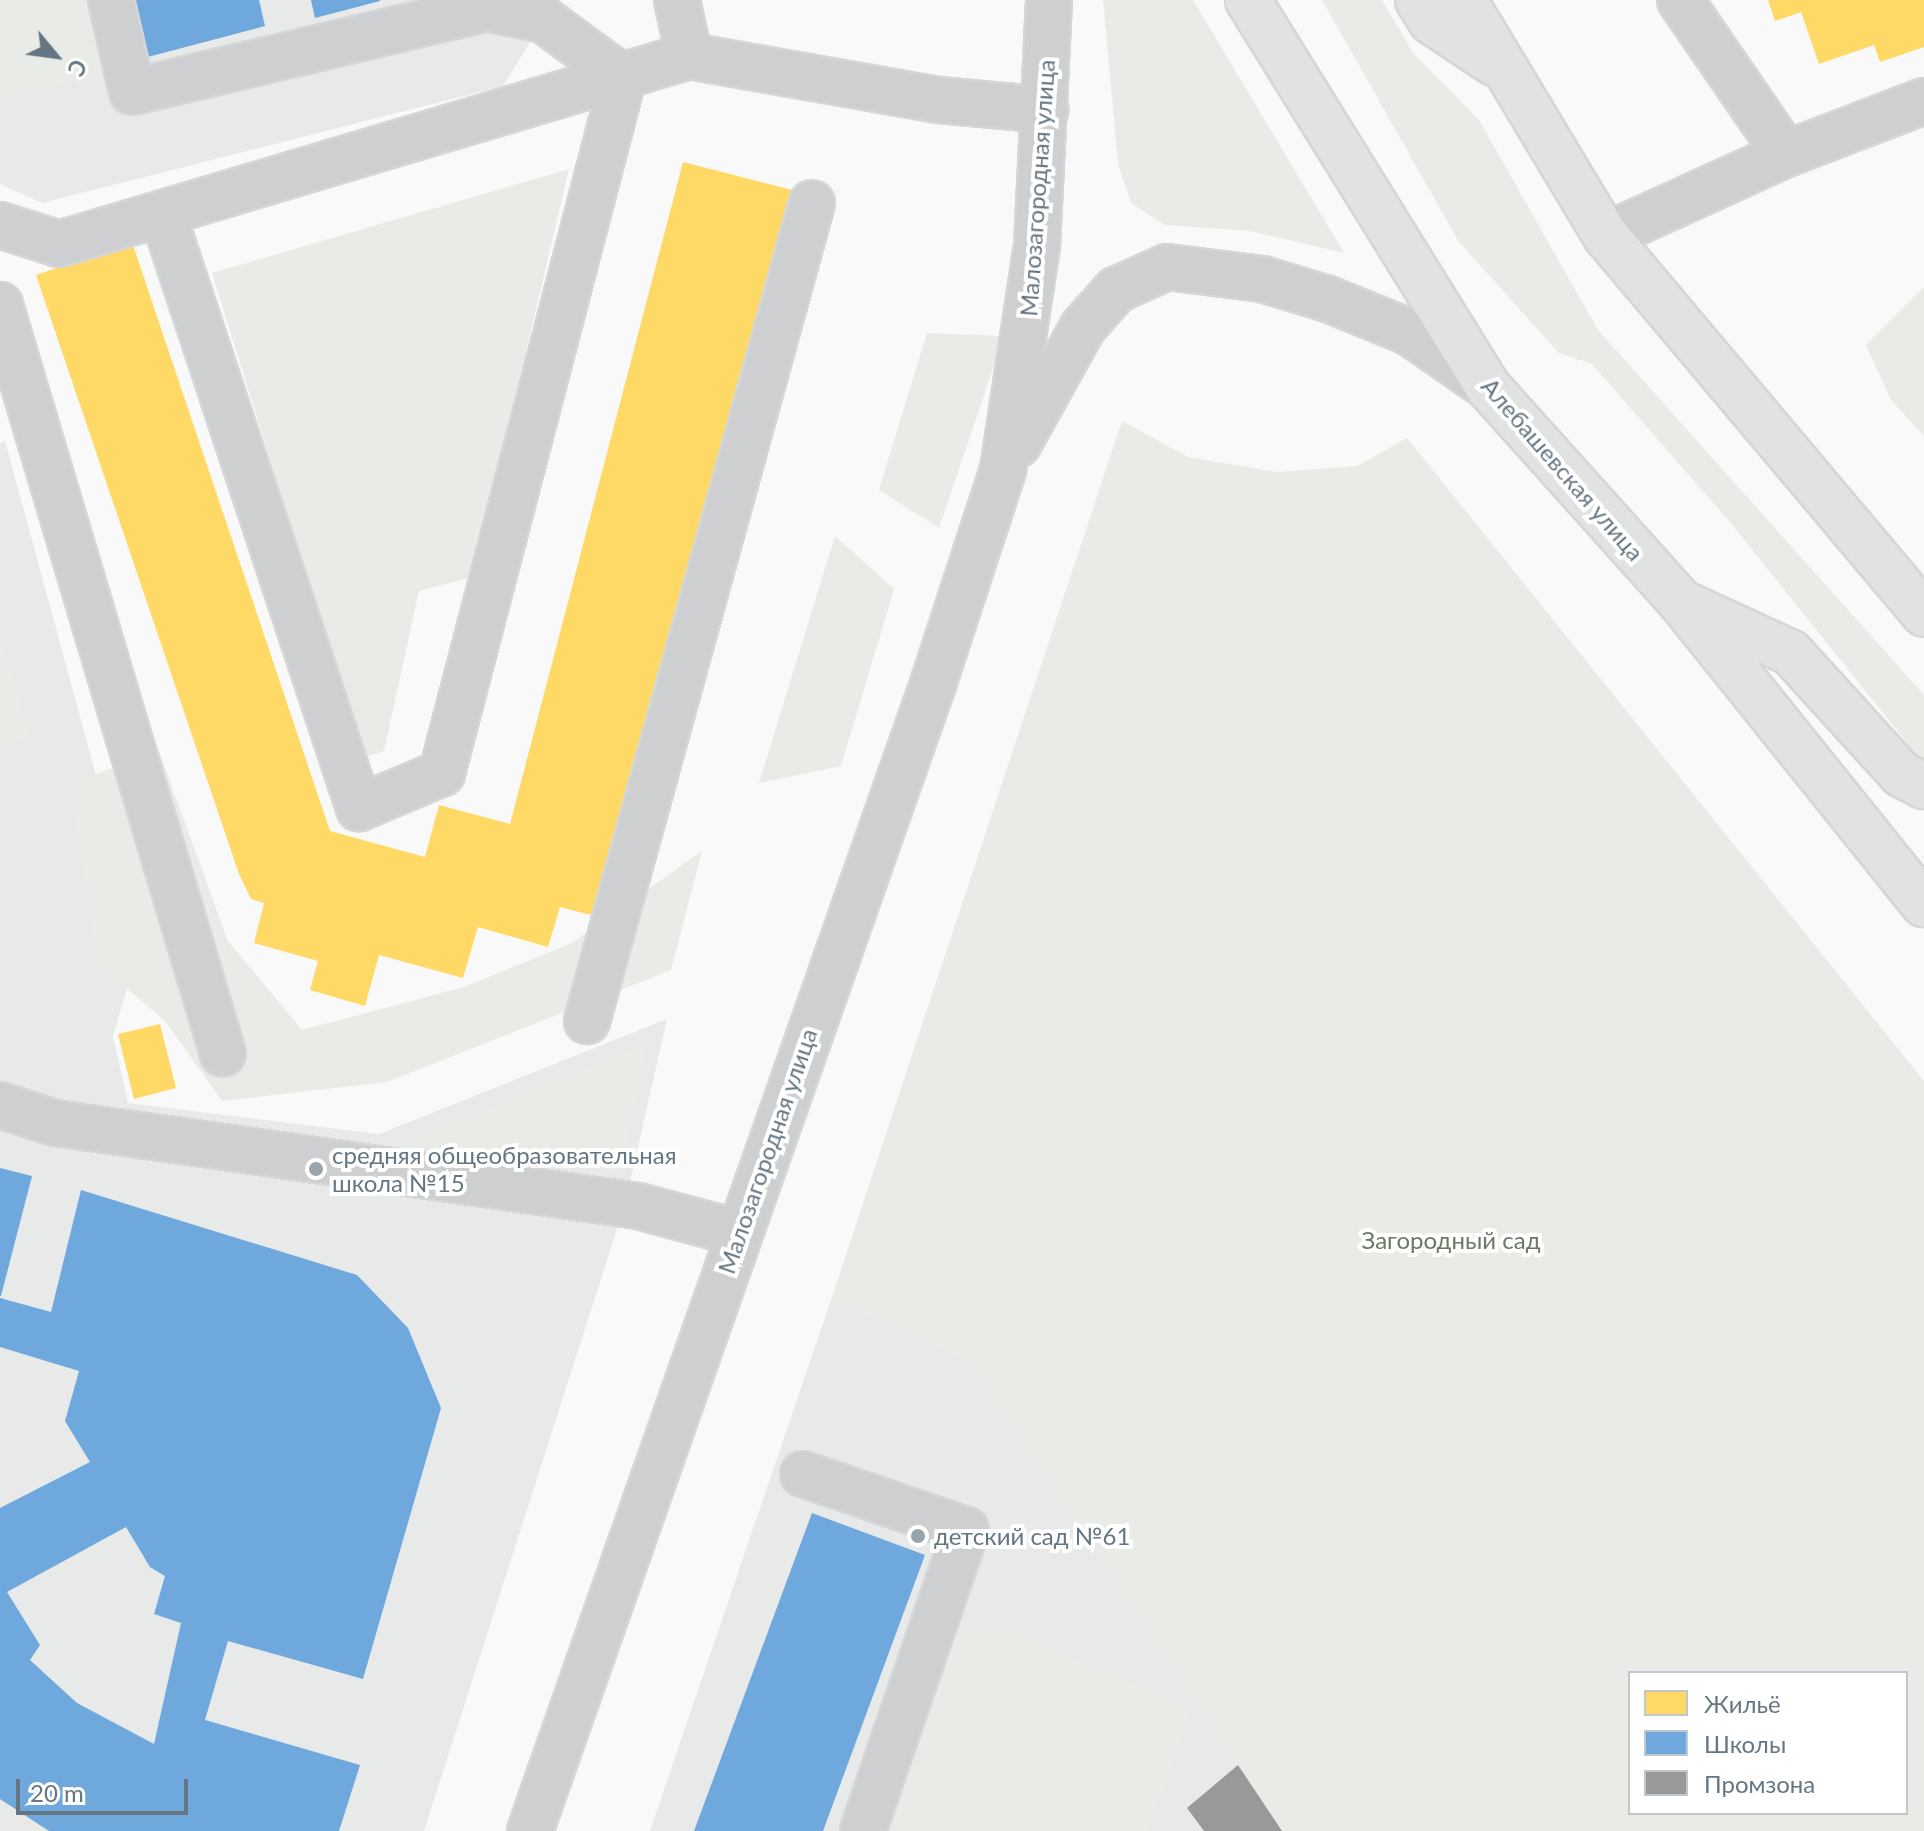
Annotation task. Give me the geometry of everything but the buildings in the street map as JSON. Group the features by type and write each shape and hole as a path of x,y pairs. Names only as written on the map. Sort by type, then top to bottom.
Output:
{"main road":[{"name":"Алебашевская улица","path":"1248,0 1268,19 1488,387 1680,601 1924,904"},
{"path":"1418,0 1431,21 1503,69"},
{"path":"1464,0 1606,236 1924,614"},
{"path":"1680,601 1791,653 1901,774 1924,786"}],"street":[{"path":"111,0 132,92 485,4 544,20 623,78"},
{"path":"677,0 689,56"},
{"name":"Малозагородная улица","path":"530,1831 934,681 1003,470 1037,246 1049,0"},
{"path":"1680,0 1786,154"},
{"path":"0,225 59,244 689,56 939,100 1046,110"},
{"path":"163,215 359,808 442,773 623,78"},
{"path":"1606,236 1786,154 1924,101"},
{"path":"587,1021 812,203"},
{"name":"Малозагородная улица","path":"1003,470 1083,327 1116,290 1167,267 1262,279 1328,299 1409,332 1488,387"},
{"path":"0,305 223,1054"},
{"path":"0,1105 55,1123 638,1206 738,1233"},
{"path":"803,1474 966,1530 863,1831"}],"shaded area":[{"path":"0,0 556,0 503,86 42,203 0,184"},
{"name":"средняя общеобразовательная школа №15","path":"5,441 141,941 113,1036 128,1103 379,1134 667,1019 625,1204 424,1831 0,1831 0,443"},
{"name":"детский сад №61","path":"832,1297 966,1357 1282,1831 650,1831"}],"green space":[{"path":"0,0 88,0 103,74 0,97"},
{"path":"1103,0 1193,0 1344,253 1250,231 1165,225 1131,203 1118,164"},
{"path":"1322,0 1382,0 1414,54 1479,120 1598,330 1924,695 1924,764 1729,521 1592,364 1559,353 1459,242"},
{"path":"569,169 473,577 419,591 384,751 363,758 212,273"},
{"path":"1924,287 1924,436 1891,400 1866,345"},
{"path":"927,333 1004,336 939,528 879,490"},
{"name":"Загородный сад","path":"1122,421 1188,457 1278,472 1357,466 1407,438 1924,1081 1924,1831 1282,1831 966,1357 832,1297"},
{"path":"835,536 894,589 841,766 759,783"},
{"path":"0,636 31,736 0,745"},
{"path":"159,751 228,941 302,1030 464,987 572,943 702,851 671,970 387,1082 222,1101 165,1021 96,962 69,784"},
{"path":"648,1044 622,1173 408,1143"},
{"path":"1007,1630 1191,1710 1149,1831 886,1831 956,1634"}],"place":[{"name":"средняя общеобразовательная школа №15","path":"316,1169"},
{"name":"детский сад №61","path":"918,1536"}]}
